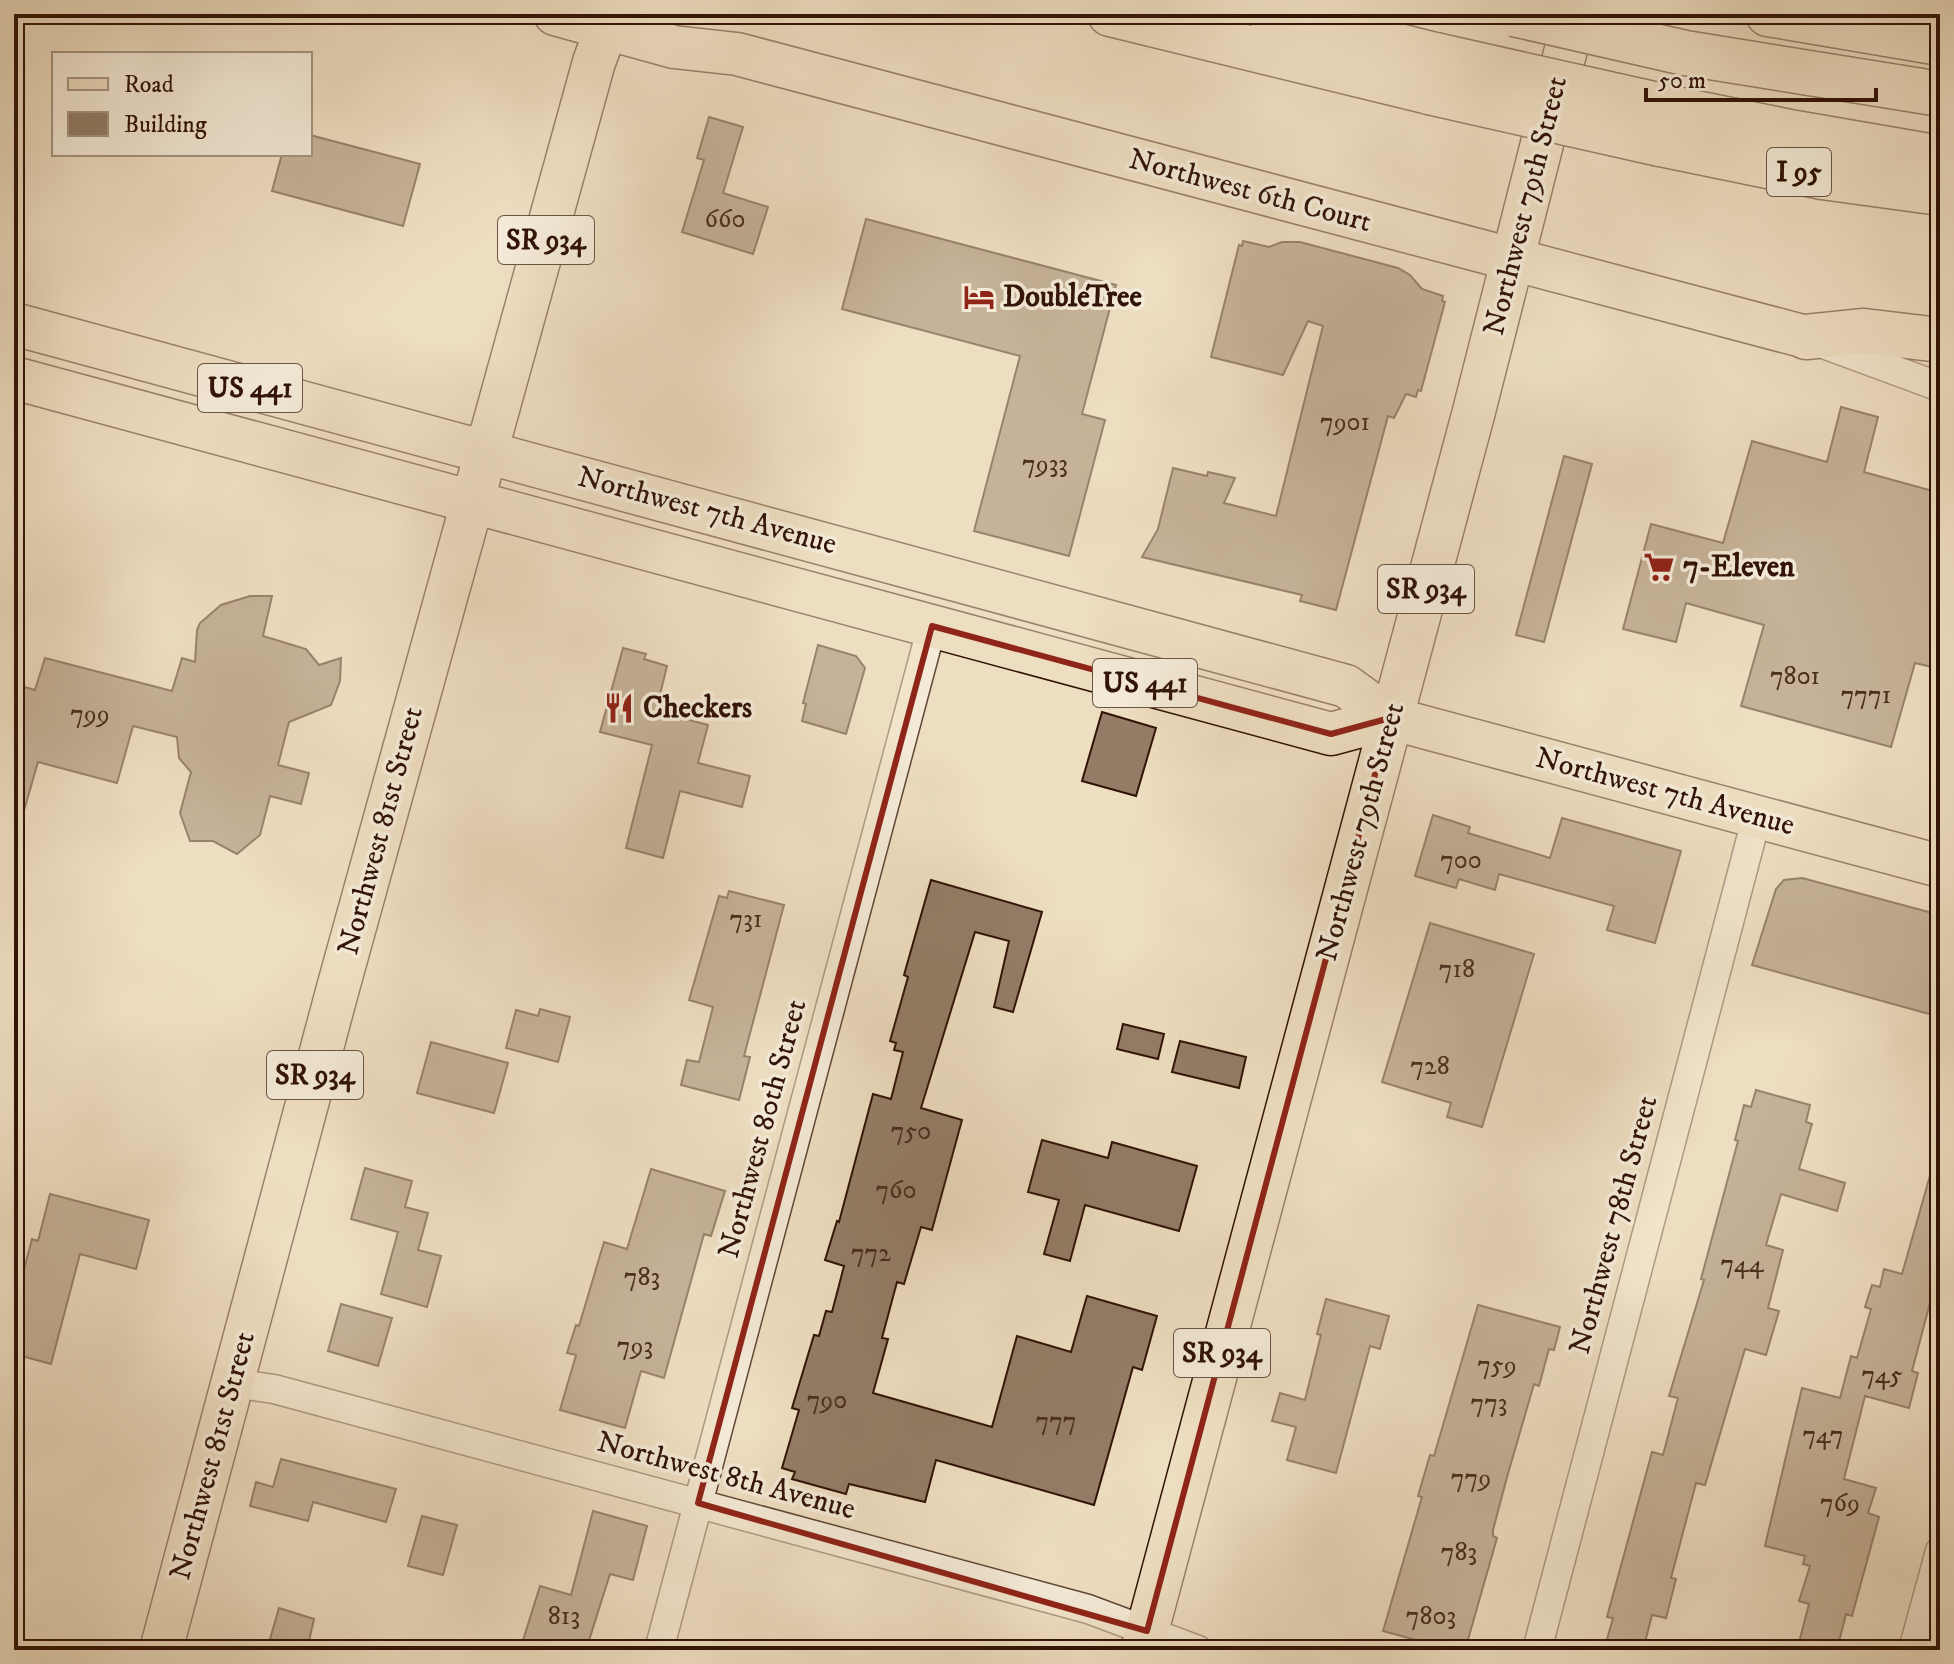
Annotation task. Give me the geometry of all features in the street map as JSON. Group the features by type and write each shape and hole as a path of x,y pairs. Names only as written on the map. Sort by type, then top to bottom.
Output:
{"highway":[{"name":"I 95","path":"1110,14 1432,73 1665,126 1822,177 1940,193"},
{"path":"1270,14 1432,73"},
{"path":"1514,14 1685,53 1940,94"},
{"path":"1768,14 1940,43"},
{"path":"1665,126 1940,158"},
{"path":"1806,337 1864,331 1940,340"}],"main road":[{"name":"Northwest 6th Court","path":"555,14 609,21 674,47 737,54 1806,337"},
{"path":"690,14 715,39 737,54"},
{"name":"Northwest 79th Street","path":"1145,1640 1575,14"},
{"name":"Northwest 81st Street","path":"161,1650 342,973 594,62 609,21"},
{"name":"Northwest 7th Avenue","path":"14,324 1346,686 1390,718 1940,866"},
{"name":"Northwest 7th Avenue","path":"14,378 1331,734 1390,718"}],"street":[{"name":"Northwest 6th Court","path":"1806,337 1940,387"},
{"name":"Northwest 80th Street","path":"659,1650 932,626"},
{"name":"Northwest 78th Street","path":"1537,1650 1757,816"},
{"name":"Northwest 8th Avenue","path":"233,1383 274,1389 1088,1609 1145,1640 1198,1650"},
{"path":"1913,1650 1940,1551"}],"highlighted area":[{"path":"932,626 1331,734 1390,718 1147,1631 698,1503"}],"building":[{"path":"709,117 743,127 723,193 768,207 753,254 682,232 704,160 697,158"},
{"path":"312,136 420,164 403,226 272,191 281,156 312,156"},
{"path":"866,219 1116,285 1082,414 1105,420 1069,556 974,531 1020,356 842,309"},
{"path":"1243,241 1269,247 1282,242 1300,242 1398,268 1410,275 1422,289 1443,296 1442,301 1445,302 1421,391 1418,390 1416,397 1406,394 1394,418 1388,416 1336,610 1300,601 1302,595 1142,557 1158,529 1173,468 1207,476 1208,472 1235,478 1224,503 1276,516 1323,326 1308,321 1283,375 1211,357 1239,245 1242,246"},
{"path":"1841,407 1878,417 1864,472 1940,493 1940,669 1915,663 1891,747 1741,706 1764,625 1686,603 1676,642 1623,629 1651,524 1723,543 1752,441 1827,462"},
{"path":"1564,456 1592,464 1544,642 1516,635"},
{"path":"250,596 272,596 263,636 306,649 319,665 341,658 340,681 331,705 289,722 278,765 309,773 301,804 270,796 260,835 237,854 213,841 190,841 180,813 191,772 179,758 177,737 133,726 117,783 38,762 21,821 14,820 14,684 35,690 45,658 172,691 182,658 195,662 200,623 221,605"},
{"path":"818,645 856,656 865,668 846,734 802,721 806,704 803,703"},
{"path":"623,648 646,654 644,659 667,666 656,711 708,725 698,763 750,776 742,807 680,791 663,858 626,848 652,745 600,732"},
{"path":"1102,712 1156,728 1136,796 1082,781"},
{"path":"1433,815 1470,827 1468,833 1550,858 1562,818 1681,851 1655,943 1607,930 1614,906 1499,874 1495,890 1459,879 1456,888 1415,876"},
{"path":"1802,878 1940,915 1940,1017 1752,965 1776,889 1784,880"},
{"path":"931,880 1042,912 1013,1012 994,1007 1009,941 975,932 921,1108 962,1120 932,1230 921,1227 904,1284 897,1282 882,1338 888,1339 873,1393 992,1427 1017,1336 1071,1352 1087,1296 1157,1316 1142,1370 1133,1367 1094,1505 936,1460 925,1502 849,1484 846,1494 792,1479 795,1472 782,1468 799,1410 792,1408 814,1335 819,1336 826,1311 832,1312 844,1266 825,1260 839,1222 873,1094 891,1099 903,1052 894,1050 896,1043 890,1041 908,977 904,975"},
{"path":"729,891 784,905 744,1056 750,1057 739,1100 681,1085 687,1060 699,1062 713,1007 689,1000 719,896 727,898"},
{"path":"1430,923 1534,954 1482,1127 1447,1117 1451,1103 1382,1082"},
{"path":"540,1009 570,1017 558,1062 506,1048 516,1010 538,1016"},
{"path":"1123,1024 1164,1034 1158,1059 1117,1049"},
{"path":"1180,1041 1246,1057 1239,1088 1172,1072"},
{"path":"431,1042 508,1063 494,1113 417,1093"},
{"path":"1756,1090 1810,1105 1806,1122 1812,1124 1799,1169 1845,1183 1837,1211 1781,1194 1766,1245 1783,1250 1768,1308 1779,1311 1766,1355 1745,1349 1705,1485 1696,1483 1671,1578 1676,1579 1666,1618 1652,1615 1643,1650 1604,1650 1613,1618 1607,1617 1652,1452 1663,1455 1678,1398 1669,1396 1704,1280 1701,1279 1738,1141 1735,1140 1744,1105 1751,1107"},
{"path":"1042,1140 1108,1158 1112,1142 1197,1166 1179,1231 1085,1205 1070,1261 1044,1254 1059,1200 1028,1192"},
{"path":"1933,1165 1940,1166 1940,1265 1912,1371 1918,1373 1909,1408 1865,1396 1844,1479 1876,1488 1868,1513 1879,1517 1852,1616 1846,1614 1837,1650 1797,1650 1809,1604 1799,1601 1810,1566 1803,1564 1805,1556 1765,1546 1802,1388 1840,1398 1851,1356 1857,1358 1871,1309 1865,1307 1872,1285 1880,1287 1884,1269 1902,1274"},
{"path":"365,1168 412,1181 405,1207 428,1213 418,1250 441,1256 427,1307 381,1294 398,1232 351,1219"},
{"path":"651,1169 725,1191 711,1236 704,1234 664,1378 641,1371 625,1428 560,1410 576,1355 567,1353 576,1325 579,1326 604,1242 627,1249"},
{"path":"50,1194 149,1220 136,1269 80,1254 51,1364 14,1354 14,1307 32,1239 38,1241"},
{"path":"1326,1299 1389,1316 1380,1349 1370,1346 1336,1473 1287,1460 1296,1427 1272,1421 1280,1393 1305,1400 1321,1335 1317,1334"},
{"path":"341,1304 392,1318 378,1366 328,1351"},
{"path":"1478,1305 1560,1327 1554,1350 1549,1349 1539,1386 1534,1384 1493,1530 1493,1536 1497,1538 1465,1650 1452,1650 1383,1631 1422,1497 1418,1496 1430,1455 1434,1456"},
{"path":"281,1459 396,1489 386,1522 313,1502 308,1521 250,1506 256,1482 273,1487"},
{"path":"593,1511 647,1526 633,1580 610,1574 586,1650 520,1650 540,1586 571,1595"},
{"path":"422,1516 457,1525 443,1575 408,1566"},
{"path":"279,1608 314,1619 307,1650 270,1639"}],"place":[{"name":"DoubleTree","path":"979,297"},
{"name":"7-Eleven","path":"1659,567"},
{"name":"Checkers","path":"619,708"}]}
